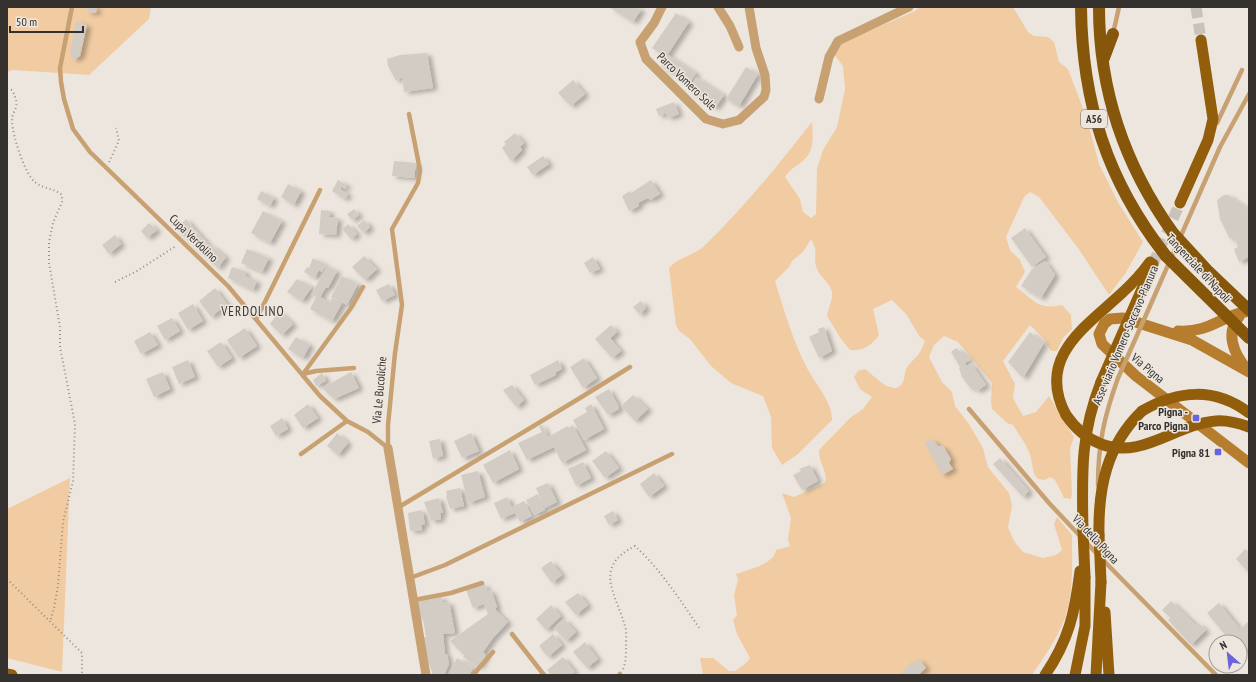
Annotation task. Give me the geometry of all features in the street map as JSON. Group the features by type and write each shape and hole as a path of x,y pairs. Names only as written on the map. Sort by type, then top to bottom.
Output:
{"highway":[{"name":"Tangenziale di Napoli","path":"1081,7 1087,84 1101,142 1129,204 1166,256 1249,338"},
{"name":"Tangenziale di Napoli","path":"1099,7 1102,63 1110,102 1127,152 1144,188 1173,233 1248,311"},
{"path":"1102,63 1113,34"},
{"path":"1180,203 1208,140 1212,119 1212,109 1202,40"},
{"name":"Asse viario Vomero-Soccavo-Pianura","path":"1083,574 1082,463 1084,439 1094,399 1100,382 1151,263 1123,292 1079,331 1063,356 1057,383 1059,399 1066,415 1076,428 1090,439 1105,446 1120,448 1143,446 1183,429 1206,422 1227,422 1249,427"},
{"path":"1098,507 1106,469 1112,454 1125,429 1142,411 1168,398 1188,394 1221,398 1235,404 1249,413"},
{"name":"Asse viario Vomero-Soccavo-Pianura","path":"1096,675 1101,583 1098,507"},
{"path":"1046,675 1059,653 1070,629 1083,574"},
{"path":"1075,675 1085,626 1083,574"},
{"path":"1101,583 1106,619 1109,675"},
{"path":"7,674 12,675"}],"main road":[{"name":"Via Pigna","path":"1166,330 1196,331 1248,311"},
{"name":"Via Pigna","path":"1248,311 1236,321 1231,333 1235,350 1240,360 1249,371"},
{"name":"Via Pigna","path":"1249,371 1208,348 1166,330 1117,317 1104,324 1101,328 1100,339 1105,348 1136,376 1249,463"}],"street":[{"name":"Parco Vomero Sole","path":"662,7 654,23 640,42 642,52 646,59 706,119 723,124 739,120 764,97 766,90 765,76 756,48 749,7"},
{"path":"718,7 730,26 739,47"},
{"path":"819,99 829,57 838,41 909,7"},
{"name":"Via Le Bucoliche","path":"388,448 426,675"}],"lane":[{"name":"Cupa Verdolino","path":"72,7 60,68 64,99 73,129 90,152 184,241 228,286 257,318 320,396 347,421 368,432 388,448"},
{"path":"1113,34 1119,7"},
{"path":"1208,140 1242,70"},
{"name":"Asse viario Vomero-Soccavo-Pianura","path":"1098,507 1100,438 1105,415 1118,378 1220,147 1249,94"},
{"name":"Via Le Bucoliche","path":"388,448 388,425 395,353 402,304 392,229 418,183 420,170 409,114"},
{"path":"257,318 320,190"},
{"path":"303,374 351,308 363,287"},
{"path":"399,507 630,367"},
{"path":"303,374 316,371 354,368"},
{"name":"Via della Pigna","path":"969,410 1055,509 1124,583 1216,675"},
{"path":"301,454 347,421"},
{"path":"410,578 452,562 672,454"},
{"path":"414,600 451,593 482,583"},
{"path":"512,634 544,675"},
{"path":"473,675 493,652"}],"path":[{"path":"7,89 12,90 16,101 17,107 12,121 20,153 28,174 36,183 47,190 57,191 62,195 62,202 52,223 49,242 49,263 60,327 60,347 75,424 73,481 64,522 58,586 50,622"},
{"path":"106,168 119,140 116,128"},
{"path":"115,282 137,271 184,241"},
{"path":"620,674 625,666 626,627 616,602 610,578 613,562 623,552 634,546 646,556 663,576 700,629"},
{"path":"7,579 82,654 82,675"}],"shaded area":[{"path":"7,7 151,7 149,19 89,75 13,70 7,72"},
{"path":"920,7 1013,7 1028,32 1034,36 1048,37 1054,42 1059,62 1068,69 1087,119 1099,164 1119,204 1143,242 1125,274 1109,295 1078,248 1039,197 1030,192 1024,197 1006,237 1010,250 1020,260 1025,272 1016,287 1037,303 1042,305 1062,305 1071,315 1072,329 1063,338 1057,351 1051,351 1044,339 1030,325 1003,361 1015,384 1013,398 1023,416 1036,412 1049,396 1074,437 1070,449 1071,499 1064,498 1055,480 1050,477 1045,480 1038,479 1034,474 1030,454 1024,442 1013,425 1007,423 992,409 992,383 958,342 944,336 934,345 929,357 942,382 952,392 955,406 969,424 983,448 988,467 1009,493 1012,506 1008,527 1014,541 1023,552 1043,558 1056,555 1062,550 1054,524 1057,517 1072,535 1071,587 1065,618 1046,655 1032,675 703,675 700,658 713,658 729,671 735,671 750,658 737,634 733,620 737,615 734,595 738,580 736,574 760,566 774,555 776,550 790,546 788,539 791,518 782,493 794,497 825,483 826,479 819,450 851,417 863,409 872,397 860,389 854,377 858,371 865,369 889,387 899,387 903,382 907,368 919,353 925,341 920,337 906,314 892,300 873,309 879,335 876,339 863,349 850,350 841,339 827,316 832,298 832,292 829,285 817,270 815,262 815,247 811,239 803,252 792,261 789,267 775,281 797,347 807,368 823,393 829,406 832,420 798,454 782,465 772,448 771,417 763,396 731,383 711,366 690,339 679,331 676,325 669,268 677,261 699,250 718,232 760,186 812,122 813,140 808,156 785,177 800,199 803,212 811,218 816,214 817,169 823,150 837,127 845,89 843,66 833,53 841,43 915,11"},
{"path":"70,478 62,672 7,658 7,509"}],"building":[{"path":"88,7 97,7 96,13 87,12"},
{"path":"609,7 637,7 641,10 633,22"},
{"path":"676,13 689,22 666,57 652,48"},
{"path":"76,21 87,25 80,56 74,60 70,53"},
{"path":"427,53 433,88 404,92 402,77 396,81 388,66 387,59 400,55"},
{"path":"668,55 696,73 689,85 661,66"},
{"path":"746,67 758,74 739,106 726,99"},
{"path":"696,77 724,95 715,108 688,90"},
{"path":"573,80 585,94 571,106 558,93"},
{"path":"674,102 679,114 668,118 666,113 659,116 656,109"},
{"path":"515,133 524,143 520,147 522,150 511,161 502,148 506,144 504,142"},
{"path":"543,156 549,164 533,175 527,167"},
{"path":"394,161 416,163 414,178 392,176"},
{"path":"338,180 347,185 345,189 341,186 340,189 348,194 345,199 332,191"},
{"path":"651,180 660,194 650,200 648,198 638,203 639,206 629,211 622,196 630,191 631,193"},
{"path":"288,184 301,191 294,205 281,197"},
{"path":"261,191 274,198 270,206 257,199"},
{"path":"1224,195 1228,195 1249,210 1249,257 1239,262 1234,249 1238,247 1234,237 1230,239 1220,219 1217,200"},
{"path":"354,209 359,215 352,220 347,214"},
{"path":"321,210 330,211 329,217 338,218 336,235 319,234"},
{"path":"263,211 282,221 270,243 251,233"},
{"path":"186,219 209,245 202,253 176,229"},
{"path":"364,220 370,227 364,233 357,226"},
{"path":"149,223 157,230 147,238 141,231"},
{"path":"348,224 357,234 351,239 342,229"},
{"path":"1025,228 1046,257 1032,267 1011,238"},
{"path":"115,235 121,244 109,254 102,245"},
{"path":"211,245 226,257 218,268 202,254"},
{"path":"247,249 269,258 262,272 241,263"},
{"path":"364,256 377,269 365,280 352,267"},
{"path":"593,257 600,269 590,273 584,263"},
{"path":"313,258 326,265 322,272 319,270 315,278 304,272 307,267 309,268"},
{"path":"1045,261 1055,275 1041,298 1021,286 1032,269"},
{"path":"327,266 337,271 328,288 326,287 320,297 330,302 332,298 342,303 332,321 310,309 316,297 311,295"},
{"path":"232,267 246,272 245,276 257,281 253,290 228,278"},
{"path":"342,276 358,284 347,305 331,297"},
{"path":"297,279 312,287 302,301 287,292"},
{"path":"389,284 395,295 382,301 376,290"},
{"path":"215,288 227,304 211,317 199,301"},
{"path":"641,301 646,307 640,315 633,307"},
{"path":"193,304 203,321 188,330 178,313"},
{"path":"279,311 293,324 282,335 270,324"},
{"path":"172,318 180,331 165,340 157,326"},
{"path":"611,325 617,332 610,338 621,351 612,358 595,339"},
{"path":"824,327 832,351 819,358 809,337 819,332 818,329"},
{"path":"245,328 257,346 239,358 227,340"},
{"path":"150,332 158,345 141,354 134,341"},
{"path":"1030,332 1044,343 1023,378 1008,362"},
{"path":"296,337 310,345 303,358 288,349"},
{"path":"221,342 232,358 218,367 207,351"},
{"path":"956,348 970,360 965,363 967,366 971,363 986,385 977,391 974,387 971,389 962,377 960,367 951,352"},
{"path":"584,358 597,378 583,388 570,367"},
{"path":"188,360 195,377 179,384 172,367"},
{"path":"558,360 562,369 556,372 556,375 535,385 530,375"},
{"path":"163,372 170,389 154,397 146,379"},
{"path":"351,372 359,388 334,399 322,388"},
{"path":"322,373 326,381 316,386 313,380"},
{"path":"512,385 524,400 516,407 503,390"},
{"path":"609,389 619,409 608,415 595,397"},
{"path":"633,395 648,409 635,421 621,406"},
{"path":"308,404 318,418 303,428 294,415"},
{"path":"591,404 604,429 584,440 573,420 587,412 585,408"},
{"path":"282,418 288,429 276,436 270,426"},
{"path":"542,425 548,437 568,426 569,428 573,425 586,450 562,463 554,447 527,460 518,443 542,432 539,426"},
{"path":"337,433 348,443 338,455 327,446"},
{"path":"471,433 479,451 462,458 454,441"},
{"path":"440,439 443,456 433,459 429,441"},
{"path":"932,439 938,446 943,446 951,459 949,463 953,469 942,475 925,443"},
{"path":"510,450 519,469 493,483 483,465"},
{"path":"606,451 619,468 605,478 592,461"},
{"path":"1000,458 1029,491 1023,497 993,464"},
{"path":"583,462 591,478 576,486 568,469"},
{"path":"810,465 818,481 802,490 793,475 801,471 799,469"},
{"path":"478,471 485,497 468,503 461,475"},
{"path":"654,473 664,486 649,497 640,484"},
{"path":"548,483 557,502 545,508 536,488"},
{"path":"460,488 464,506 450,509 446,491"},
{"path":"538,494 545,510 534,515 526,500"},
{"path":"507,497 515,513 501,519 494,503"},
{"path":"439,498 443,513 440,513 441,519 431,521 424,502"},
{"path":"524,501 532,516 520,522 512,507"},
{"path":"422,510 425,524 421,525 422,530 410,531 408,513"},
{"path":"613,511 618,520 609,525 604,516"},
{"path":"1245,549 1247,551 1249,549 1249,573 1236,559"},
{"path":"551,561 562,575 552,583 541,568"},
{"path":"485,584 487,591 491,590 497,607 495,609 508,622 493,638 483,652 486,655 479,667 463,657 464,655 450,641 488,614 484,604 473,608 466,590"},
{"path":"578,593 588,605 576,615 565,602"},
{"path":"442,597 443,603 449,602 455,633 443,634 445,654 447,654 449,664 444,675 433,675 426,655 423,637 426,637 423,619 420,619 417,601"},
{"path":"1171,601 1196,625 1198,623 1206,630 1191,645 1168,620 1171,618 1162,610"},
{"path":"1219,603 1240,629 1249,621 1249,647 1248,648 1248,634 1224,634 1207,613"},
{"path":"551,605 561,616 546,630 536,619"},
{"path":"564,619 576,632 566,641 554,628"},
{"path":"553,634 562,645 548,657 539,646"},
{"path":"585,642 598,659 587,668 573,652"},
{"path":"563,657 575,672 570,675 551,675 547,670"},
{"path":"457,658 473,668 469,675 448,675"},
{"path":"919,659 926,668 918,675 900,675 912,661 913,664"}],"tunnel":[{"path":"1196,7 1201,40"},
{"path":"1153,264 1180,203"}],"place":[{"name":"Pigna - Parco Pigna","path":"1196,418"},
{"name":"Pigna 81","path":"1218,452"}],"district":[{"name":"VERDOLINO","path":"253,311"}]}
